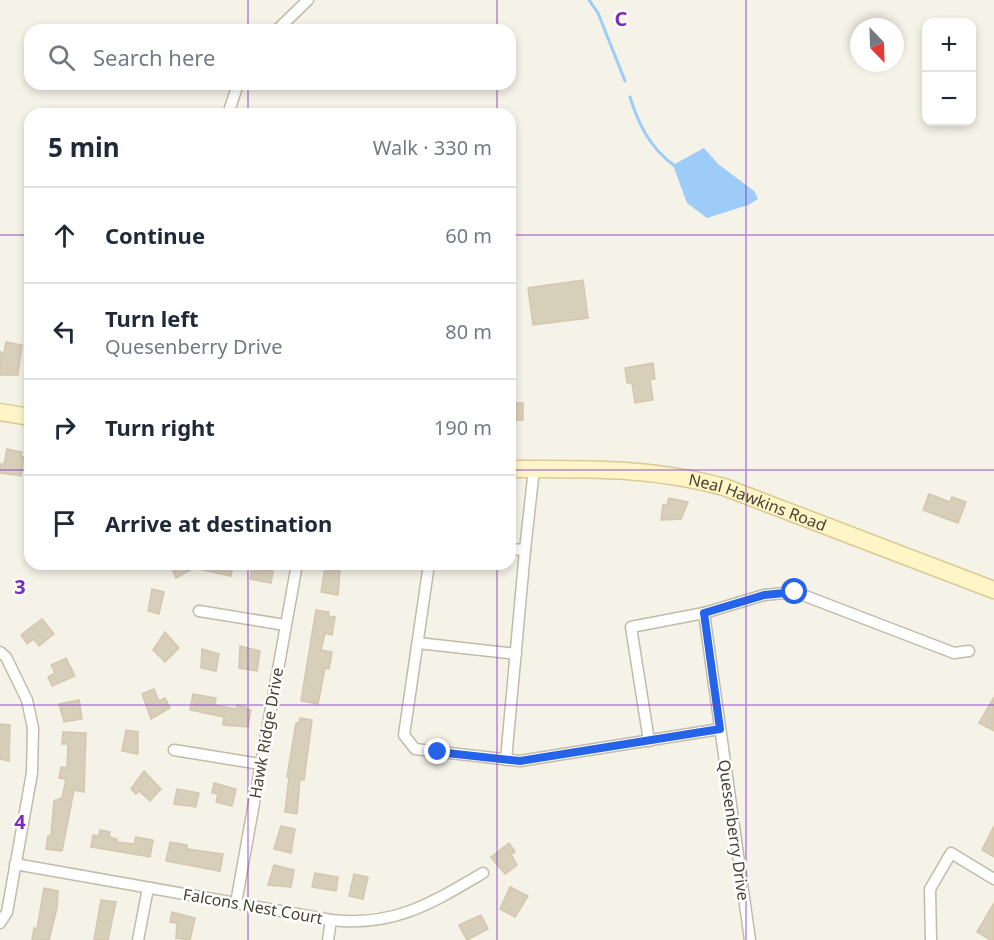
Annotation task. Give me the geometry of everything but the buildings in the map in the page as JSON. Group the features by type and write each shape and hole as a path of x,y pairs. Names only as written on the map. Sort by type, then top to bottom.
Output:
{"street":[{"path":"283,24 308,0"},
{"path":"230,108 236,90"},
{"path":"0,412 24,416"},
{"name":"Neal Hawkins Road","path":"516,469 637,470 678,475 724,487 994,590"},
{"path":"506,760 534,469"},
{"path":"516,549 525,550"},
{"name":"Hawk Ridge Drive","path":"236,903 296,570"},
{"path":"428,570 404,735 415,749 520,761 720,729"},
{"path":"649,741 631,627 704,613 764,595 795,592 954,653 969,651"},
{"path":"199,611 285,625"},
{"name":"Quesenberry Drive","path":"704,613 750,940"},
{"path":"418,643 516,654"},
{"path":"0,652 6,657 27,700 33,728 32,773 7,912 0,923"},
{"path":"174,750 260,764"},
{"path":"931,940 930,889 951,853 994,879"},
{"name":"Falcons Nest Court","path":"15,864 331,920 380,921 404,915 483,873"},
{"path":"138,940 148,888"},
{"path":"328,940 331,920"}],"water":[{"path":"704,148 718,164 754,191 758,199 748,205 707,218 687,203 673,165"}],"waterway":[{"path":"589,0 598,13 625,81"},
{"path":"630,97 637,118 647,136 659,152 675,166"}],"route":[{"path":"438,752 520,761 720,729 704,613 764,595 795,592"}]}
